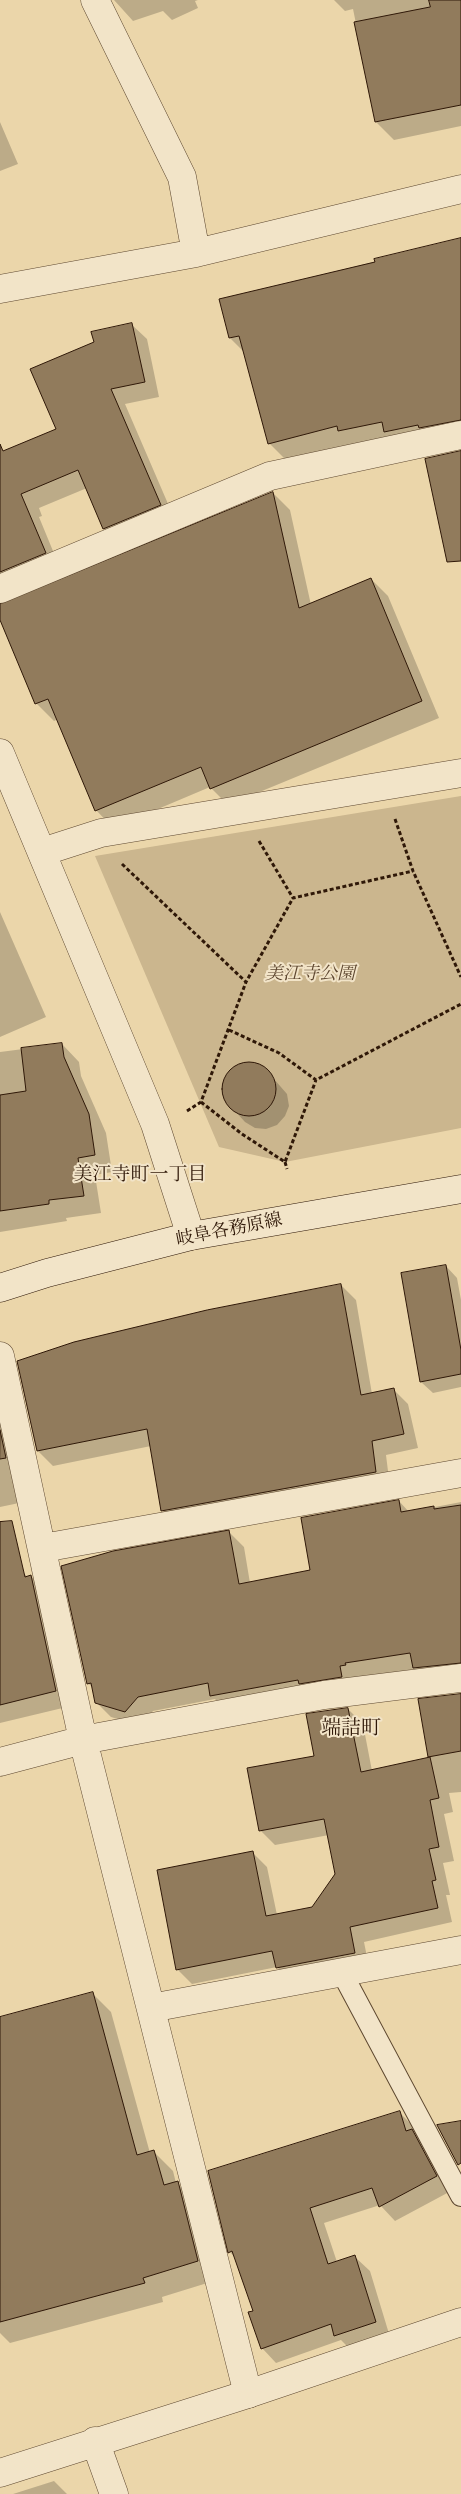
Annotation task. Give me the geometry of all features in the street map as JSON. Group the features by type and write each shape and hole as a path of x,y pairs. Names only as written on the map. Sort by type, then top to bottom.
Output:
{"street":[{"path":"95,0 182,177 196,253"},
{"path":"0,288 196,253 461,189"},
{"path":"0,590 270,476 461,435"},
{"path":"0,754 155,1124 191,1236"},
{"path":"42,852 101,833 461,773"},
{"name":"岐阜各務原線","path":"0,1288 47,1273 191,1236 461,1189"},
{"path":"0,1356 83,1740 248,2394"},
{"path":"43,1548 461,1473"},
{"path":"0,1762 83,1740 324,1695 461,1678"},
{"path":"151,2008 461,1950"},
{"path":"0,2473 95,2441 248,2394 461,2322"},
{"path":"95,2441 114,2494"}],"lane":[{"path":"342,1973 461,2196"}],"path":[{"path":"384,785 413,871 461,977"},
{"path":"240,809 293,898"},
{"path":"118,860 246,982"},
{"path":"187,1111 201,1102 246,982 293,898 413,871"},
{"path":"286,1169 285,1162 316,1080 461,1004"},
{"path":"229,1030 279,1053 316,1080"},
{"path":"201,1102 242,1134 285,1162"}],"green space":[{"name":"美江寺公園","path":"461,796 461,1128 285,1162 219,1147 95,856"}],"building":[{"path":"429,0 461,0 461,105 375,122 354,22 430,7"},
{"path":"461,238 461,420 419,428 418,425 384,432 382,422 338,431 337,426 268,444 239,336 229,338 219,299 375,262 374,259"},
{"path":"132,323 145,382 111,389 161,505 103,529 78,470 21,494 46,553 0,572 0,444 3,451 56,429 30,369 94,342 91,332"},
{"path":"461,451 461,561 447,562 425,459"},
{"path":"273,492 299,608 371,578 422,701 210,789 201,767 95,811 48,699 35,704 0,620 0,604"},
{"path":"62,1043 64,1057 89,1114 95,1155 78,1158 84,1196 49,1200 49,1204 0,1211 0,1095 26,1091 21,1048"},
{"path":"249,1062 259,1064 268,1070 274,1079 276,1089 274,1099 268,1108 259,1114 249,1116 239,1114 230,1108 224,1099 222,1089 224,1079 230,1070 239,1064"},
{"path":"446,1265 461,1350 461,1374 420,1382 401,1273"},
{"path":"341,1284 361,1395 394,1388 404,1434 372,1441 376,1472 161,1511 147,1429 37,1451 17,1361 74,1342 207,1310"},
{"path":"0,1430 6,1458 0,1459"},
{"path":"399,1500 401,1512 434,1506 434,1509 461,1505 461,1663 413,1668 410,1653 345,1663 346,1665 340,1666 342,1677 299,1684 298,1680 210,1696 208,1683 138,1697 125,1712 95,1703 91,1683 87,1684 61,1566 113,1551 229,1530 239,1584 310,1570 301,1518"},
{"path":"12,1521 25,1577 31,1575 56,1691 0,1705 0,1522"},
{"path":"461,1694 461,1751 428,1757 418,1699"},
{"path":"348,1708 361,1772 430,1757 439,1798 430,1800 439,1847 429,1849 436,1880 432,1881 438,1908 350,1927 355,1953 276,1968 272,1951 176,1970 157,1870 253,1851 266,1916 312,1907 335,1874 324,1819 259,1831 247,1768 314,1756 306,1714"},
{"path":"93,1992 137,2155 154,2150 164,2185 178,2181 198,2261 143,2278 145,2283 0,2322 0,2017"},
{"path":"400,2111 406,2131 412,2129 437,2176 379,2207 372,2188 310,2208 328,2264 355,2255 376,2322 334,2336 331,2324 261,2349 248,2312 253,2311 232,2251 228,2253 208,2171"},
{"path":"461,2121 461,2163 458,2165 437,2125"}],"district":[{"name":"美江寺町一丁目","path":"140,1175"},
{"name":"端詰町","path":"351,1729"}]}
